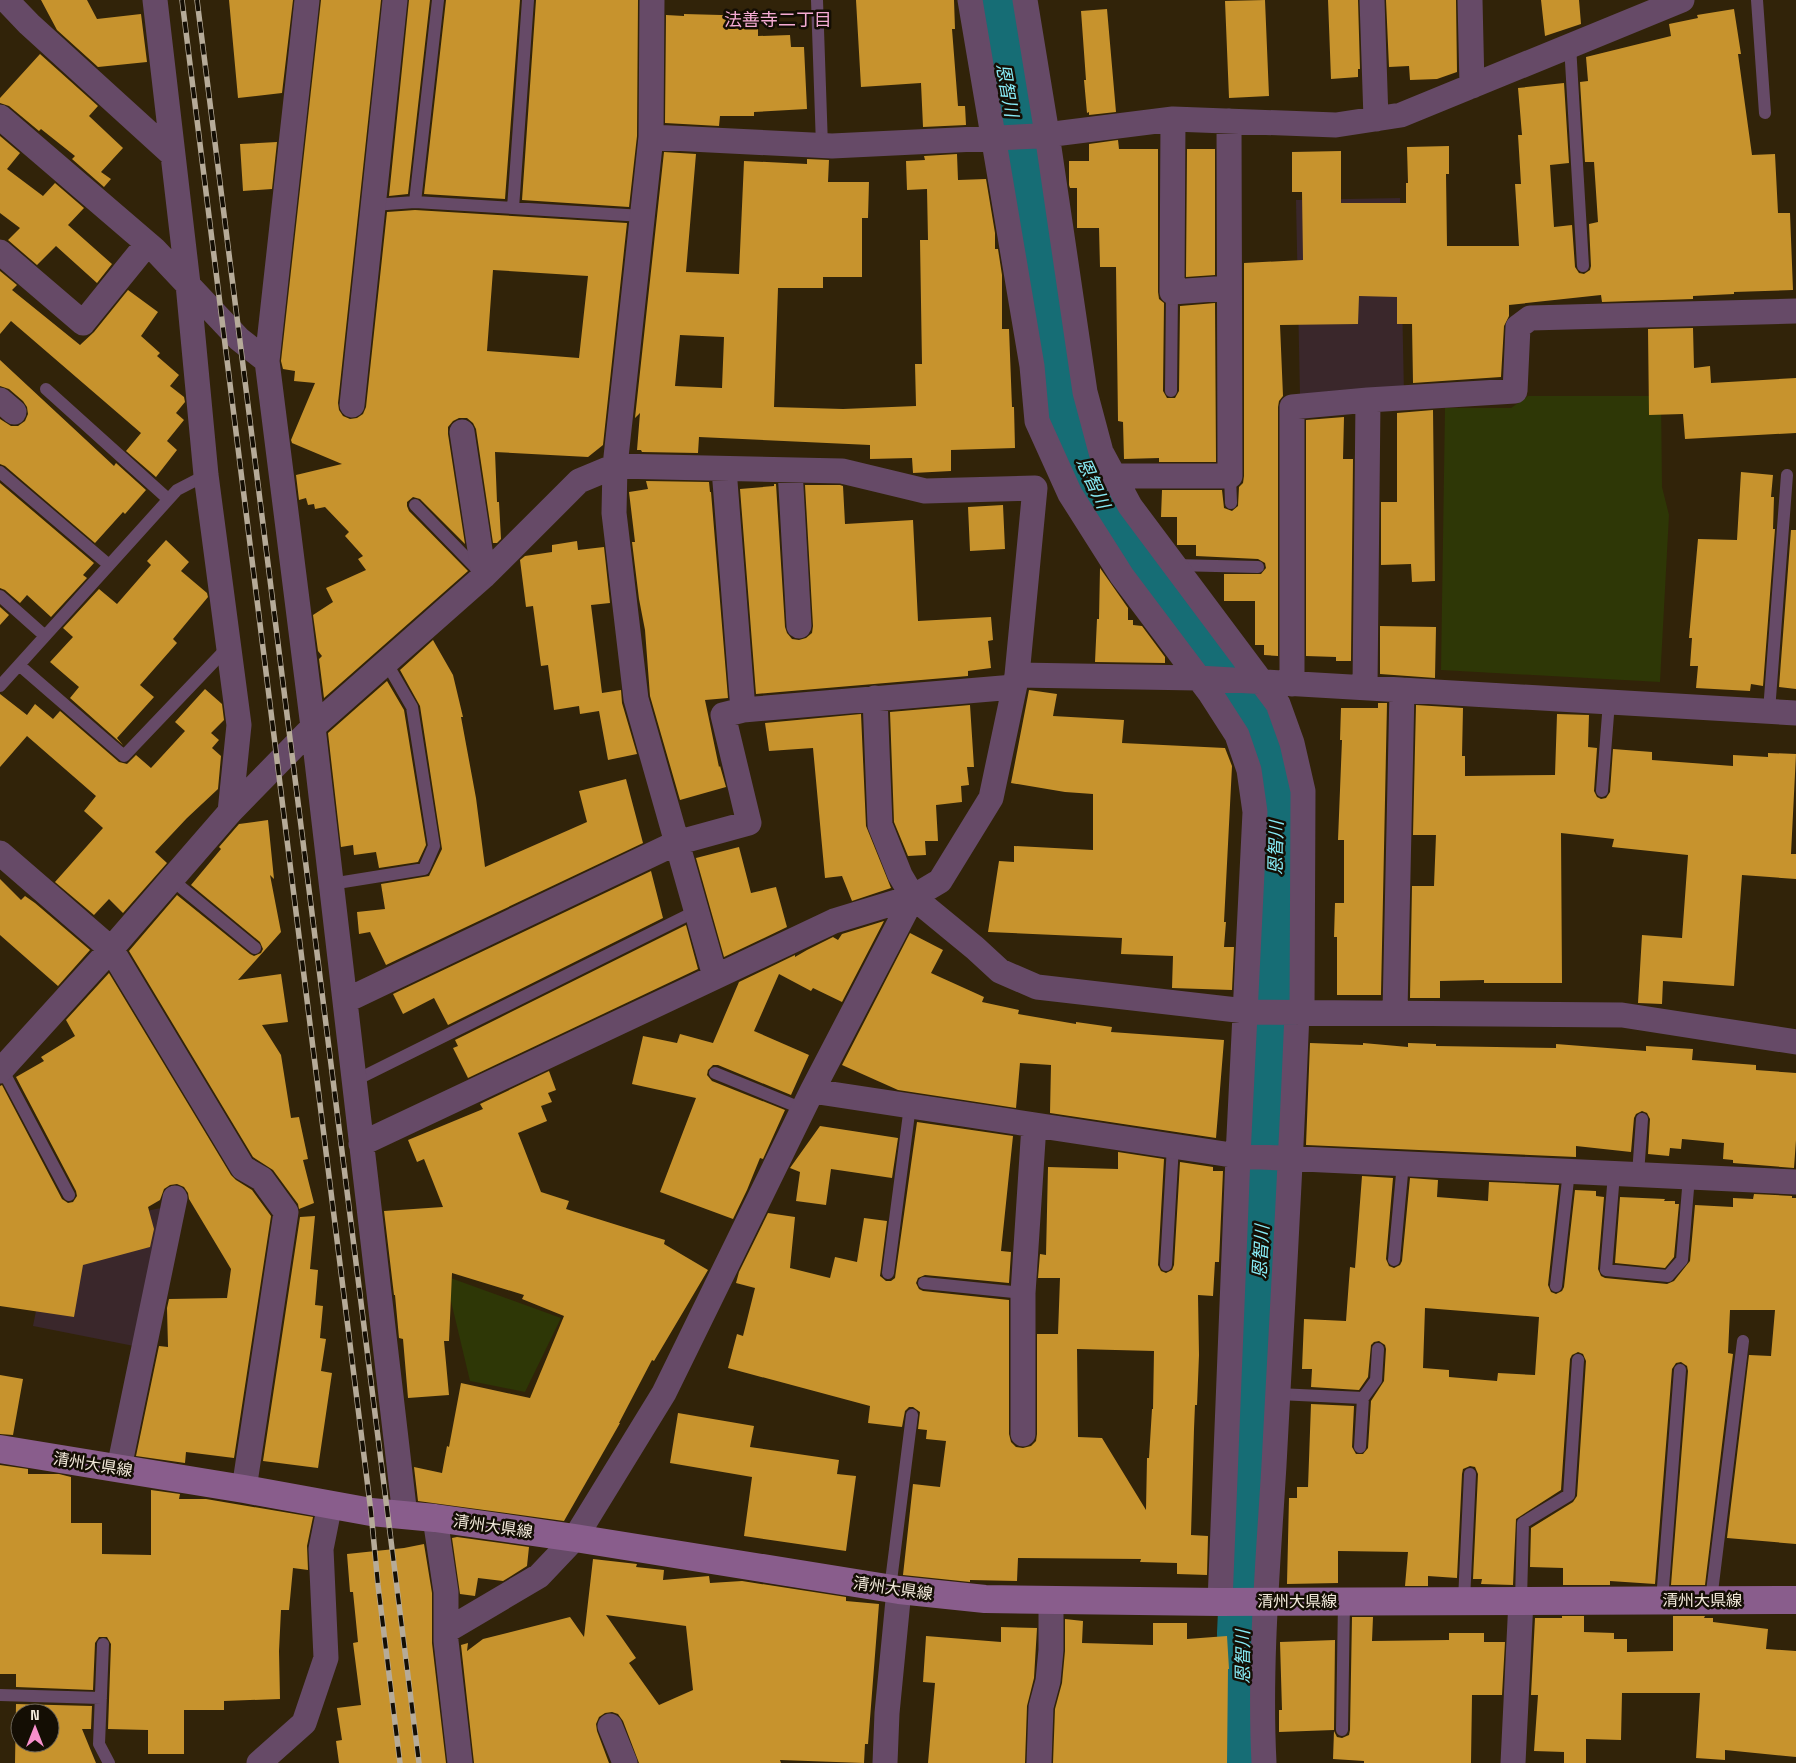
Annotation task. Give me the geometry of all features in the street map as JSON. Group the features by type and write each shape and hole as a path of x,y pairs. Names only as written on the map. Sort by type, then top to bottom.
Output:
{"main road":[{"name":"清州大県線","path":"0,1449 371,1512 435,1518 575,1538 895,1589 985,1599 1223,1602 1796,1600"}],"street":[{"path":"6,0 29,24 173,155"},
{"path":"154,0 188,284 206,476 238,725 230,812"},
{"path":"306,0 267,361 313,727 405,1516"},
{"path":"352,405 395,0"},
{"path":"652,0 651,138 615,466 614,513 636,699 716,976"},
{"path":"970,0 999,137 1032,366 1037,421 1070,494 1122,576 1204,679 1210,693 1237,735 1249,770 1255,812 1249,1011 1223,1602"},
{"path":"1025,0 1043,135 1085,392 1101,452 1130,506 1174,565 1254,681 1278,704 1292,743 1303,791 1296,1012 1278,1394 1263,1601 1262,1716 1264,1763"},
{"path":"1372,0 1376,118"},
{"path":"1470,0 1472,86"},
{"path":"651,138 822,146 1043,135 1172,120 1336,124 1401,115 1682,0"},
{"path":"0,118 147,244 188,284 239,339 267,361"},
{"path":"1172,120 1172,292 1229,288"},
{"path":"1114,476 1230,476 1229,121"},
{"path":"0,252 83,323 147,244"},
{"path":"1292,684 1292,407 1368,400 1515,391 1518,327 1530,318 1796,311"},
{"path":"1365,687 1368,400"},
{"path":"462,432 484,576"},
{"path":"362,1144 834,922 913,898 940,881 991,798 1016,681 1035,488 1052,453"},
{"path":"1,1070 111,949 230,812 313,727 484,576 579,482 615,466 842,471 925,491 1035,488"},
{"path":"724,468 742,710"},
{"path":"790,470 800,626"},
{"path":"345,1001 676,842 749,823 723,715 742,710 875,698 1016,681 1204,679 1796,713"},
{"path":"1396,1012 1402,690"},
{"path":"875,698 880,824 900,875 913,898 975,948 1000,971 1037,987 1249,1011 1622,1015 1796,1042"},
{"path":"0,853 111,949 243,1168 262,1179 286,1212 244,1489"},
{"path":"446,1631 539,1576 575,1538 664,1393 807,1100 913,898"},
{"path":"807,1100 910,1106 1242,1156 1796,1182"},
{"path":"1023,1434 1023,1293 1034,1125"},
{"path":"119,1468 175,1198"},
{"path":"259,1763 304,1724 326,1658 321,1549 330,1504"},
{"path":"435,1518 446,1592 446,1631 460,1763"},
{"path":"885,1763 895,1589"},
{"path":"1039,1763 1041,1707 1048,1680 1052,1650 1051,1600"},
{"path":"1513,1763 1521,1600"},
{"path":"610,1726 625,1763"}],"lane":[{"path":"415,202 438,0"},
{"path":"513,208 528,0"},
{"path":"817,0 822,146"},
{"path":"1757,0 1765,112"},
{"path":"1570,45 1583,266"},
{"path":"373,205 415,202 642,216"},
{"path":"1171,391 1172,292"},
{"path":"46,389 168,500"},
{"path":"0,472 109,566"},
{"path":"1769,711 1787,474"},
{"path":"0,686 177,490 206,476"},
{"path":"1230,476 1230,503"},
{"path":"415,506 484,576"},
{"path":"1174,565 1258,567"},
{"path":"0,596 45,636"},
{"path":"19,665 124,756 228,647"},
{"path":"331,884 424,869 434,846 412,707 386,662"},
{"path":"1602,791 1609,702"},
{"path":"171,879 255,948"},
{"path":"354,1081 696,911"},
{"path":"1,1070 69,1195"},
{"path":"715,1073 807,1100"},
{"path":"888,1273 910,1106"},
{"path":"1642,1119 1626,1174 1606,1270 1668,1276 1682,1260 1689,1177"},
{"path":"1166,1264 1173,1146"},
{"path":"1394,1260 1403,1163"},
{"path":"1556,1286 1569,1171"},
{"path":"924,1284 1023,1293"},
{"path":"1711,1600 1743,1341"},
{"path":"1360,1447 1363,1398 1376,1380 1378,1348"},
{"path":"1521,1600 1523,1523 1569,1495 1578,1360"},
{"path":"1662,1600 1680,1370"},
{"path":"1278,1394 1363,1398"},
{"path":"895,1589 912,1415"},
{"path":"1464,1600 1470,1474"},
{"path":"1342,1730 1344,1601"},
{"path":"103,1644 99,1744 109,1763"},
{"path":"0,1695 101,1698"}],"shaded area":[{"path":"1400,198 1404,394 1300,396 1296,200"},
{"path":"166,1207 139,1347 33,1326 52,1230"}],"green space":[{"path":"1528,396 1661,396 1662,487 1669,515 1660,682 1441,670 1445,408 1511,408"},
{"path":"445,1276 561,1318 525,1392 470,1381"}],"building":[{"path":"41,0 87,0 97,19 141,14 147,62 98,67 57,30"},
{"path":"229,0 293,0 282,93 238,98"},
{"path":"321,0 381,0 338,403 339,410 343,416 350,419 357,418 363,414 366,407 387,212 415,210 627,223 603,445 588,457 495,452 501,539 497,543 493,543 476,429 467,418 459,418 453,421 448,427 448,434 465,544 420,499 413,497 407,502 407,506 409,511 468,571 324,698 319,659 322,656 318,651 313,615 333,602 326,588 366,570 358,559 363,556 345,536 349,532 325,507 315,509 314,504 308,505 306,498 299,500 296,475 342,464 292,443 291,440 315,383 294,381 295,371 283,369 281,361","holes":["493,270 588,276 579,358 487,351"]},
{"path":"409,0 430,0 408,194 389,196"},
{"path":"446,0 520,0 505,199 424,194"},
{"path":"536,0 638,0 637,136 629,207 522,200"},
{"path":"856,0 954,0 955,29 952,29 958,106 965,106 966,125 923,127 921,83 861,87"},
{"path":"1265,0 1269,96 1229,98 1225,1"},
{"path":"1328,0 1358,0 1360,69 1358,69 1358,77 1331,79"},
{"path":"1386,0 1456,0 1457,72 1437,79 1410,80 1409,66 1389,67"},
{"path":"1541,0 1579,0 1581,24 1545,36"},
{"path":"1107,9 1116,112 1089,115 1089,112 1087,113 1084,80 1086,80 1081,11"},
{"path":"1734,9 1741,54 1738,54 1752,155 1775,154 1778,213 1790,213 1793,290 1734,292 1734,294 1693,296 1693,299 1602,302 1601,295 1509,305 1509,316 1504,326 1501,377 1413,383 1412,324 1397,324 1397,297 1359,296 1358,324 1280,325 1283,396 1279,401 1278,407 1278,656 1264,655 1264,645 1255,645 1255,601 1224,601 1224,574 1261,574 1266,568 1265,563 1258,559 1196,556 1196,545 1177,545 1177,517 1161,517 1162,490 1222,490 1224,508 1232,511 1238,506 1239,487 1243,483 1244,476 1244,263 1303,260 1302,192 1292,192 1292,152 1341,151 1341,203 1406,203 1406,183 1408,183 1407,147 1449,146 1449,174 1446,174 1447,246 1519,246 1515,184 1521,184 1518,135 1522,135 1518,88 1564,83 1569,163 1550,165 1554,227 1572,225 1575,267 1579,273 1584,274 1590,270 1591,266 1589,224 1598,222 1594,162 1585,162 1580,82 1588,81 1586,57 1671,36 1669,24 1698,18 1697,15"},
{"path":"684,14 758,16 758,36 790,35 791,47 804,47 807,109 754,112 754,116 720,116 719,126 665,123 666,15 684,16"},
{"path":"40,54 98,106 89,116 123,148 101,172 111,179 104,187 72,159 75,156 41,129 39,131 9,106 0,103 0,98"},
{"path":"0,136 20,153 7,169 43,196 55,183 84,208 68,225 112,264 97,283 56,246 37,265 8,240 20,228 0,213"},
{"path":"1118,140 1119,149 1158,149 1158,292 1159,299 1164,303 1163,391 1167,398 1175,398 1179,391 1180,306 1215,303 1216,462 1159,462 1159,458 1124,459 1123,422 1118,421 1116,267 1100,267 1099,228 1077,228 1077,188 1070,188 1069,185 1069,161 1089,161 1089,144"},
{"path":"277,142 272,189 243,191 240,144"},
{"path":"1187,149 1215,149 1215,275 1186,277"},
{"path":"664,152 696,154 686,272 739,274 744,161 807,164 807,159 829,160 828,182 869,182 868,218 862,218 862,277 823,277 823,288 778,288 774,407 843,409 916,406 915,364 922,364 920,240 928,240 927,189 907,190 906,161 925,160 924,156 957,154 958,180 986,179 995,233 995,249 998,249 1002,275 1002,329 1009,329 1015,448 951,450 951,471 913,473 912,458 870,459 870,445 699,437 698,453 642,452 637,450 640,413 635,418","holes":["680,335 724,337 722,388 675,386"]},
{"path":"0,271 17,285 12,290 80,345 94,332 128,290 158,312 141,336 160,353 157,356 179,375 170,386 184,397 185,402 176,413 184,420 167,441 177,450 156,477 126,451 141,433 11,321 0,334"},
{"path":"1693,328 1694,368 1710,366 1711,383 1796,378 1796,433 1685,439 1683,414 1649,415 1648,329"},
{"path":"0,360 114,466 116,463 146,490 125,514 123,512 95,543 5,466 0,464 0,419 11,426 18,426 25,421 28,414 27,407 23,401 9,389 0,386"},
{"path":"1433,410 1435,581 1412,582 1411,564 1381,565 1381,502 1397,502 1397,413"},
{"path":"1344,417 1343,459 1353,459 1351,661 1336,661 1336,657 1306,656 1306,420"},
{"path":"1741,472 1773,475 1771,497 1774,497 1773,529 1775,529 1763,686 1751,684 1750,691 1696,688 1698,666 1690,666 1692,638 1689,638 1698,539 1737,540"},
{"path":"646,481 709,482 711,492 728,698 705,700 719,767 726,787 680,800 650,696 645,630 632,542 635,542 629,492 648,489"},
{"path":"0,483 94,563 83,575 87,578 51,617 27,595 20,603 0,588"},
{"path":"776,484 785,627 792,639 806,638 812,633 813,626 805,485 840,485 843,486 845,524 913,520 918,621 991,617 993,640 988,641 991,668 968,671 968,676 756,694 740,489 774,486"},
{"path":"1003,505 1005,549 970,551 968,507"},
{"path":"1791,530 1796,530 1796,689 1779,687"},
{"path":"166,540 189,562 181,571 207,593 208,597 173,639 177,643 140,685 154,697 117,738 123,745 70,698 79,687 50,662 73,637 63,628 99,589 117,604 151,565 147,561"},
{"path":"577,541 578,550 604,547 610,603 591,605 602,693 621,690 622,703 637,754 608,760 599,711 580,714 579,706 554,710 548,665 541,666 533,606 526,607 520,560 525,556 552,552 552,545"},
{"path":"1100,568 1128,608 1128,620 1133,620 1133,625 1142,626 1165,657 1165,663 1095,662 1097,619 1099,619"},
{"path":"0,607 9,615 0,625"},
{"path":"1380,626 1436,627 1435,678 1380,674"},
{"path":"433,640 453,675 463,717 461,717 476,798 485,867 587,822 579,791 626,779 643,843 386,965 370,932 359,934 357,912 385,909 381,884 429,876 442,849 420,706 400,670"},
{"path":"387,681 404,710 426,845 418,862 379,868 376,852 354,855 353,845 341,847 328,733"},
{"path":"205,689 222,704 224,720 211,733 219,740 212,748 221,756 218,789 155,852 167,863 123,913 109,899 94,915 55,882 103,828 84,811 96,796 27,736 0,767 0,694 27,715 35,704 53,719 60,711 119,762 127,764 136,755 151,768 185,731 175,722"},
{"path":"1029,690 1057,694 1053,716 1124,720 1122,743 1225,748 1232,766 1224,947 1234,947 1232,990 1172,988 1173,956 1121,954 1122,938 988,932 999,861 1014,862 1014,846 1093,850 1093,794 1065,792 1011,783"},
{"path":"1378,703 1387,703 1381,995 1337,995 1337,937 1334,937 1335,903 1344,903 1344,840 1338,840 1342,740 1340,740 1341,708 1378,708"},
{"path":"970,705 974,767 967,767 969,785 961,786 962,802 936,805 938,841 925,841 926,855 908,856 894,822 890,712"},
{"path":"1416,705 1463,708 1462,756 1465,756 1465,776 1555,775 1557,714 1589,715 1588,747 1597,748 1594,791 1597,797 1601,799 1606,798 1610,792 1613,749 1652,752 1652,760 1733,766 1733,755 1768,757 1768,753 1796,754 1791,854 1796,854 1796,879 1742,875 1734,986 1663,981 1662,1004 1638,1003 1642,935 1682,938 1688,855 1612,847 1614,839 1561,833 1562,983 1484,983 1484,980 1440,981 1440,998 1410,998 1412,886 1434,886 1436,835 1413,835"},
{"path":"861,714 866,826 891,888 852,901 842,876 825,878 813,748 769,751 765,723"},
{"path":"268,820 274,879 270,875 281,932 238,980 281,974 288,1022 262,1025 281,1055 291,1118 299,1117 308,1159 303,1160 314,1203 299,1209 298,1204 273,1170 253,1157 129,951 177,895 250,954 254,956 261,953 263,949 260,942 191,885 239,824"},
{"path":"739,847 751,893 776,887 787,927 724,957 696,858"},
{"path":"651,871 663,918 448,1025 434,998 403,1014 393,994"},
{"path":"0,879 21,900 25,896 35,903 90,950 58,986 0,935"},
{"path":"884,921 842,1002 813,988 811,991 779,974 754,1031 809,1055 791,1095 718,1065 713,1065 708,1070 707,1075 712,1081 785,1110 763,1159 760,1158 733,1219 660,1192 696,1098 632,1084 643,1036 677,1043 680,1034 713,1043 739,982 795,955 795,957 833,937 838,940 842,934"},
{"path":"686,925 698,969 468,1078 453,1048 458,1046 455,1040"},
{"path":"910,933 943,950 931,973 984,997 982,1002 1019,1010 1018,1014 1076,1024 1076,1022 1112,1027 1111,1032 1224,1040 1216,1138 1050,1113 1051,1065 1020,1063 1016,1108 898,1090 842,1065"},
{"path":"109,973 231,1175 252,1190 271,1216 234,1458 186,1452 185,1463 136,1456 159,1346 168,1347 167,1308 169,1299 227,1298 231,1269 189,1199 184,1187 177,1184 170,1185 164,1189 160,1200 148,1207 154,1229 150,1247 83,1265 74,1317 0,1306 0,1086 2,1085 62,1199 68,1203 73,1202 77,1196 76,1191 16,1077 44,1061 41,1057 75,1036 66,1020"},
{"path":"1310,1043 1363,1045 1363,1043 1408,1047 1408,1043 1436,1044 1436,1046 1556,1048 1556,1044 1646,1051 1646,1046 1693,1049 1692,1060 1756,1065 1756,1070 1796,1073 1794,1168 1733,1163 1733,1160 1723,1159 1724,1143 1682,1139 1681,1149 1670,1148 1669,1156 1648,1154 1650,1119 1647,1113 1642,1111 1636,1114 1634,1118 1631,1152 1576,1146 1576,1157 1306,1145"},
{"path":"549,1071 556,1090 548,1093 552,1102 541,1106 547,1121 518,1133 541,1192 569,1201 566,1209 665,1240 664,1244 708,1270 654,1361 652,1360 620,1423 564,1521 418,1501 414,1467 442,1473 461,1383 530,1398 564,1316 522,1299 524,1295 452,1273 449,1341 444,1341 449,1395 408,1398 403,1339 399,1338 384,1211 443,1207 424,1159 417,1162 408,1140 483,1109 480,1104"},
{"path":"917,1122 1013,1136 1001,1251 1011,1252 1009,1283 925,1275 918,1278 916,1283 919,1289 923,1291 1009,1300 1009,1434 1011,1442 1016,1447 1031,1446 1036,1441 1037,1434 1037,1334 1058,1334 1060,1278 1038,1278 1040,1254 1046,1255 1048,1167 1118,1169 1118,1152 1164,1159 1158,1265 1161,1271 1166,1273 1172,1270 1174,1265 1180,1162 1213,1167 1213,1171 1223,1171 1219,1262 1215,1262 1213,1296 1198,1295 1199,1355 1197,1405 1195,1405 1191,1535 1208,1536 1207,1575 1177,1574 1177,1563 1140,1562 1141,1559 1018,1558 1017,1581 970,1580 970,1582 903,1575 913,1484 940,1487 946,1441 926,1439 927,1430 918,1429 920,1412 913,1407 909,1407 905,1411 902,1427 868,1423 870,1406 728,1368 737,1334 743,1336 755,1288 736,1283 739,1272 768,1213 795,1217 790,1268 830,1278 835,1257 857,1262 864,1218 887,1221 880,1276 886,1281 891,1281 895,1278","holes":["1077,1349 1154,1351 1153,1409 1149,1458 1147,1458 1146,1510 1102,1438 1078,1437"]},
{"path":"820,1126 898,1138 892,1178 831,1169 826,1205 796,1201 800,1172 790,1168"},
{"path":"1362,1176 1393,1178 1386,1259 1389,1266 1394,1268 1400,1265 1402,1261 1410,1178 1438,1180 1437,1197 1488,1201 1489,1182 1559,1185 1548,1285 1551,1292 1556,1294 1562,1291 1564,1287 1575,1190 1596,1191 1596,1196 1604,1197 1598,1269 1601,1276 1605,1278 1667,1284 1674,1281 1690,1261 1695,1205 1733,1207 1733,1198 1753,1199 1754,1194 1792,1196 1792,1198 1796,1198 1796,1544 1727,1538 1749,1355 1771,1356 1775,1310 1730,1310 1728,1353 1733,1354 1705,1585 1671,1585 1688,1371 1687,1366 1681,1362 1676,1363 1672,1369 1655,1584 1610,1581 1610,1585 1563,1585 1563,1568 1530,1567 1531,1528 1573,1502 1577,1496 1586,1361 1583,1354 1578,1352 1572,1355 1570,1359 1561,1490 1516,1519 1513,1585 1481,1584 1482,1579 1473,1579 1478,1474 1475,1467 1470,1466 1463,1469 1462,1474 1457,1578 1428,1576 1428,1586 1405,1586 1408,1552 1338,1551 1338,1583 1287,1584 1289,1498 1297,1498 1297,1487 1308,1487 1311,1404 1354,1406 1352,1447 1356,1454 1363,1454 1368,1448 1371,1401 1384,1381 1386,1349 1385,1345 1379,1341 1371,1345 1368,1377 1359,1390 1311,1387 1312,1369 1302,1369 1304,1319 1346,1321 1350,1267 1355,1268","holes":["1425,1308 1539,1317 1535,1375 1498,1373 1497,1381 1449,1377 1449,1370 1423,1368"]},
{"path":"1620,1197 1665,1199 1664,1201 1675,1201 1675,1204 1679,1204 1674,1257 1665,1268 1615,1263"},
{"path":"315,1216 310,1269 318,1270 315,1305 323,1306 320,1338 326,1339 321,1371 332,1373 318,1468 263,1461 300,1217"},
{"path":"0,1375 23,1379 13,1435 0,1434"},
{"path":"678,1413 754,1426 750,1447 839,1460 837,1474 856,1476 846,1551 744,1536 752,1477 670,1463"},
{"path":"0,1465 28,1469 28,1474 59,1474 71,1477 71,1523 102,1523 102,1554 151,1555 151,1490 180,1494 179,1499 206,1499 313,1517 307,1546 308,1570 293,1568 289,1610 281,1610 279,1651 280,1699 224,1701 224,1710 184,1710 184,1754 148,1754 148,1730 108,1729 111,1644 107,1637 99,1637 95,1643 93,1690 16,1687 16,1674 0,1674"},
{"path":"457,1537 529,1547 527,1566 503,1581 478,1578 475,1596 460,1594 452,1538"},
{"path":"424,1544 432,1593 432,1643 446,1763 339,1763 336,1741 342,1740 337,1708 361,1705 353,1643 358,1642 353,1592 350,1592 347,1554"},
{"path":"593,1559 637,1564 636,1567 664,1570 663,1580 709,1576 710,1583 742,1581 846,1597 846,1601 879,1604 868,1744 865,1744 864,1763 780,1760 781,1763 639,1763 623,1721 618,1714 612,1712 605,1713 599,1717 596,1724 609,1763 474,1763 461,1645 468,1643 467,1651 483,1639 570,1617 584,1637","holes":["606,1615 686,1626 693,1690 659,1705 629,1663 636,1658"]},
{"path":"1562,1616 1584,1616 1584,1632 1614,1633 1614,1639 1627,1639 1627,1652 1673,1651 1673,1616 1705,1616 1704,1618 1713,1618 1713,1622 1768,1629 1766,1649 1796,1651 1796,1757 1725,1750 1725,1760 1696,1758 1700,1693 1622,1693 1621,1740 1586,1739 1586,1763 1564,1763 1564,1752 1534,1751 1538,1695 1531,1695 1535,1618 1562,1618"},
{"path":"1352,1617 1373,1617 1372,1641 1449,1640 1449,1633 1484,1633 1484,1642 1505,1642 1502,1695 1472,1695 1471,1763 1364,1763 1364,1761 1333,1759 1334,1731 1337,1737 1342,1738 1349,1735 1350,1730"},
{"path":"1065,1619 1083,1621 1082,1643 1153,1645 1153,1623 1187,1623 1187,1639 1227,1636 1229,1669 1227,1763 1053,1763 1055,1709 1062,1683 1065,1651"},
{"path":"1001,1627 1037,1628 1034,1678 1027,1706 1025,1763 928,1763 935,1683 923,1682 926,1636 1001,1642"},
{"path":"1335,1640 1334,1730 1279,1732 1279,1710 1282,1710 1280,1642"},
{"path":"60,1705 92,1706 91,1729 82,1729 96,1763 15,1763 15,1753 60,1753"}],"waterway":[{"name":"恩智川","path":"991,0 1061,411 1102,507 1255,713 1278,780 1273,987 1242,1633 1245,1763"}],"railway":[{"path":"182,0 371,1512 400,1763"},
{"path":"197,0 419,1763"}],"district":[{"name":"法善寺二丁目","path":"778,20"}]}
